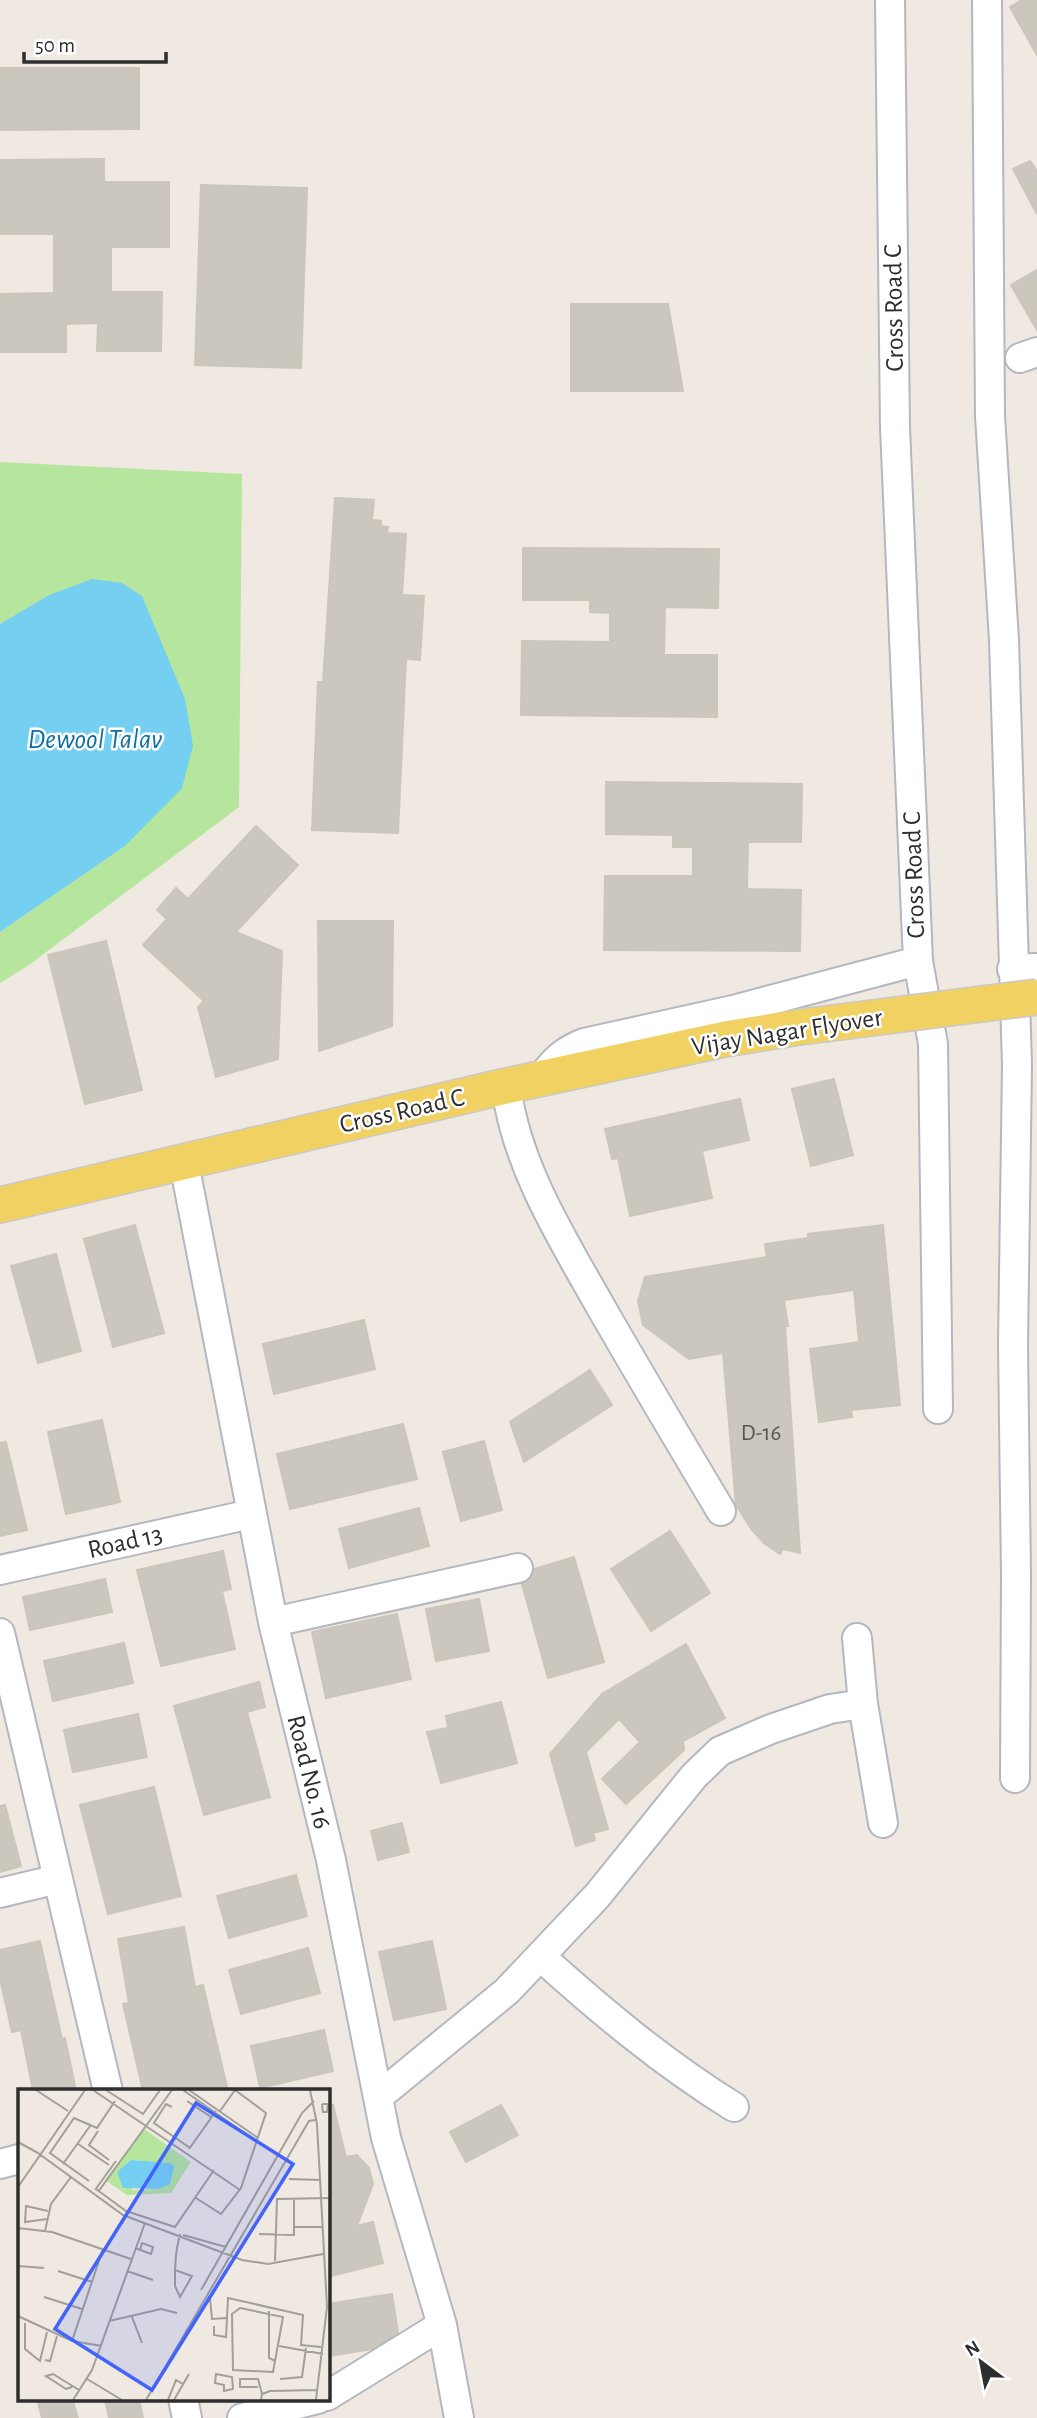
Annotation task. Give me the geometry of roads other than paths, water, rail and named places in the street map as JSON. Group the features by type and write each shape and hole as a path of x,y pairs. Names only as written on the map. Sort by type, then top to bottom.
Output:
{"main road":[{"name":"Vijay Nagar Flyover","path":"551,1076 725,1039 1037,997"},
{"name":"Cross Road C","path":"0,1205 551,1076"}],"street":[{"name":"Cross Road C","path":"551,1076 558,1056 567,1049 584,1043 733,1010 918,961 895,427 890,0"},
{"path":"987,0 990,416 1004,640 1011,849 1025,969 1026,1022 1017,1065 1025,1390 1016,1575 1016,1778"},
{"path":"918,961 933,1044 938,1409"},
{"path":"506,1086 509,1111 524,1157 546,1205 577,1265 721,1511"},
{"name":"Road No. 16","path":"184,1163 273,1622 331,1860 386,2138 442,2325 459,2418"},
{"name":"Road 13","path":"0,1570 251,1514"},
{"path":"273,1622 518,1569"},
{"path":"0,1633 108,2089"},
{"path":"857,1638 863,1704 883,1824"},
{"path":"378,2097 507,1991 597,1896 694,1776 720,1751 818,1713 863,1704"},
{"path":"0,1894 58,1879"},
{"path":"540,1956 611,2019 686,2078 734,2107"},
{"path":"0,2164 18,2159"},
{"path":"329,2395 442,2325"},
{"path":"183,2400 187,2418"},
{"path":"242,2418 313,2400"}],"water":[{"name":"Dewool Talav","path":"92,579 122,583 142,596 185,699 193,746 182,788 125,846 0,932 0,624 49,595"}]}
